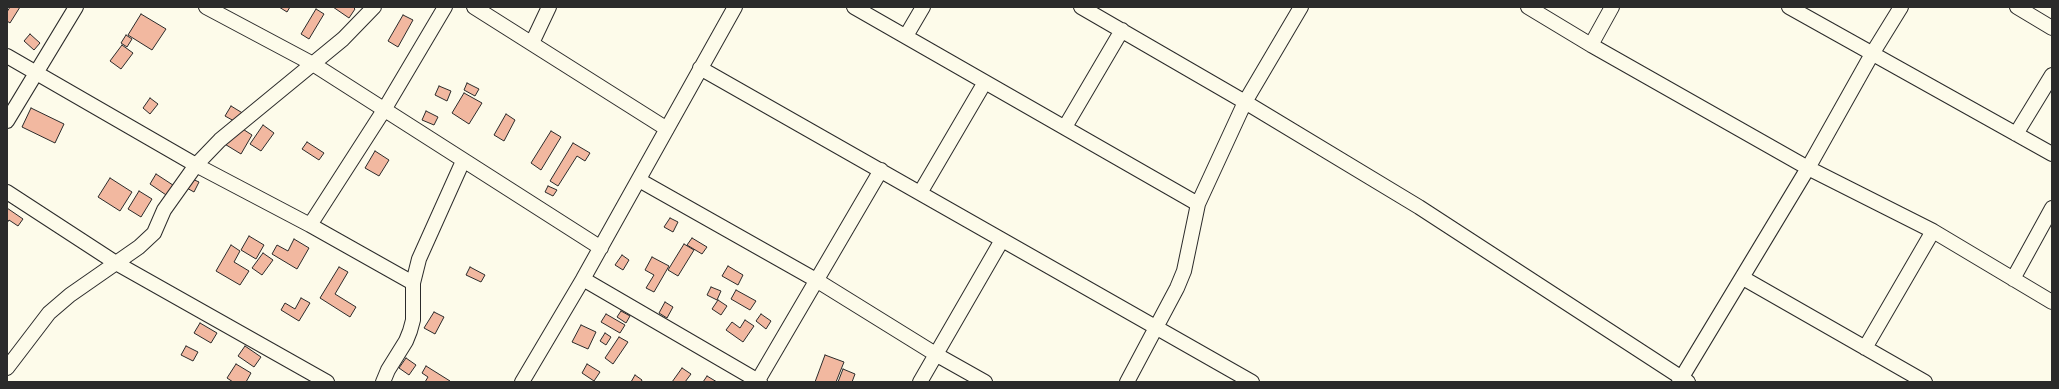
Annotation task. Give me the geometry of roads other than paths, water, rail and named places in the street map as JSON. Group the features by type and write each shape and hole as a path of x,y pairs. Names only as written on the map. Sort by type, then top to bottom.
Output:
{"street":[{"path":"7,121 76,7"},
{"path":"206,7 313,64 601,248"},
{"path":"7,368 48,313 70,295 139,247 154,233 164,210 196,165 220,140 343,39 374,7"},
{"path":"310,225 384,110 445,7"},
{"path":"474,7 667,129"},
{"path":"532,43 549,7"},
{"path":"526,381 735,7"},
{"path":"854,7 1198,204"},
{"path":"906,36 923,7"},
{"path":"1081,7 1245,102 1456,230 1502,263 1683,381 1742,278 1808,168 1872,54 1901,7"},
{"path":"1128,382 1157,329 1184,271 1198,204 1245,102 1301,7"},
{"path":"1528,7 1591,45 1808,168 1933,231 2052,302"},
{"path":"1591,45 1612,7"},
{"path":"1789,7 2052,154"},
{"path":"2017,7 2052,28"},
{"path":"1065,127 1122,30"},
{"path":"7,56 196,165 310,225 413,284"},
{"path":"700,68 1252,382"},
{"path":"2016,134 2052,75"},
{"path":"920,193 985,82"},
{"path":"384,382 388,370 406,341 410,331 413,320 413,284 419,259 464,161"},
{"path":"583,279 758,382 881,170"},
{"path":"639,180 816,280 937,355 985,382"},
{"path":"7,192 116,263 327,382"},
{"path":"2013,279 2052,208"},
{"path":"1866,348 1933,231"},
{"path":"920,382 937,355 1002,240"},
{"path":"1742,278 1866,348 1910,378 1925,382"}]}
